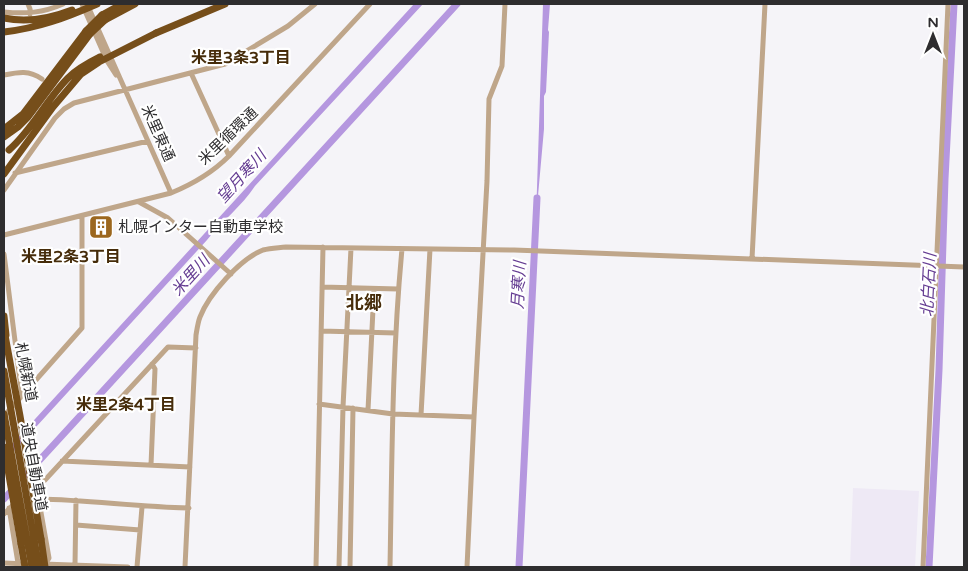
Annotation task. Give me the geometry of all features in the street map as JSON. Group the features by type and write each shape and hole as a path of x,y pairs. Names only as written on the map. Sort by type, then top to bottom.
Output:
{"highway":[{"path":"4,18 16,20 41,19 59,15 87,4"},
{"path":"4,32 54,22 97,4"},
{"path":"4,129 24,114 88,32 122,4"},
{"path":"104,18 135,4"},
{"path":"4,153 20,141 61,86 77,70 99,57 225,4"},
{"path":"4,137 28,117 88,32"},
{"path":"4,174 81,74 99,62 154,35"},
{"path":"4,316 7,348"},
{"name":"札幌新道","path":"4,330 41,539 43,566"},
{"name":"道央自動車道","path":"4,371 43,566"},
{"name":"道央自動車道","path":"4,415 25,565"},
{"path":"4,447 25,565"}],"street":[{"path":"28,4 30,14"},
{"path":"4,12 30,14 50,10 63,4"},
{"name":"米里東通","path":"82,4 107,61 122,83"},
{"name":"米里東通","path":"87,4 171,193"},
{"path":"4,190 14,173 55,118 74,103 226,64 288,26 315,4"},
{"name":"米里循環通","path":"4,235 82,217 171,193 209,174 229,156 370,4"},
{"path":"467,567 484,250 489,99 502,66 505,4"},
{"path":"752,259 765,4"},
{"path":"923,567 938,266 948,4"},
{"path":"4,75 29,72 42,79"},
{"path":"191,73 229,156"},
{"path":"54,87 74,103"},
{"path":"14,173 148,141"},
{"path":"138,202 168,218 231,274"},
{"path":"4,415 82,328 82,217"},
{"path":"185,567 196,336 200,318 207,304 231,274 246,260 263,250 286,247 323,247 484,250 964,268"},
{"path":"316,567 323,247"},
{"path":"339,567 343,407 351,248"},
{"path":"390,567 396,334 402,249"},
{"path":"421,415 430,249"},
{"path":"4,254 22,396"},
{"path":"322,288 398,289"},
{"path":"368,410 374,289"},
{"path":"321,332 396,334"},
{"path":"4,514 8,508 36,484 45,480 168,347 196,348"},
{"path":"151,465 155,368 152,364"},
{"path":"319,404 393,414 474,417"},
{"path":"350,567 353,408"},
{"path":"62,461 190,466"},
{"path":"36,484 49,558 43,566"},
{"path":"39,499 76,500 142,507 189,508"},
{"path":"75,565 76,500"},
{"path":"137,567 142,507"},
{"path":"8,508 25,565"},
{"path":"76,525 140,530"},
{"path":"4,563 43,566 128,567"}],"shaded area":[{"path":"414,4 423,4 4,462 4,453"},
{"path":"543,4 550,4 546,92 544,96 544,129 536,218"},
{"path":"853,488 919,491 915,567 850,567"}],"waterway":[{"name":"米里川","path":"26,475 457,4"},
{"name":"北白石川","path":"929,567 954,4"},
{"name":"月寒川","path":"519,567 537,198"},
{"name":"米里川","path":"4,499 14,488"}],"place":[{"name":"札幌インター自動車学校","path":"101,227"}],"district":[{"name":"米里3条3丁目","path":"241,57"},
{"name":"米里2条3丁目","path":"71,256"},
{"name":"北郷","path":"364,303"},
{"name":"米里2条4丁目","path":"126,404"}],"water label":[{"name":"望月寒川","path":"241,176"}]}
